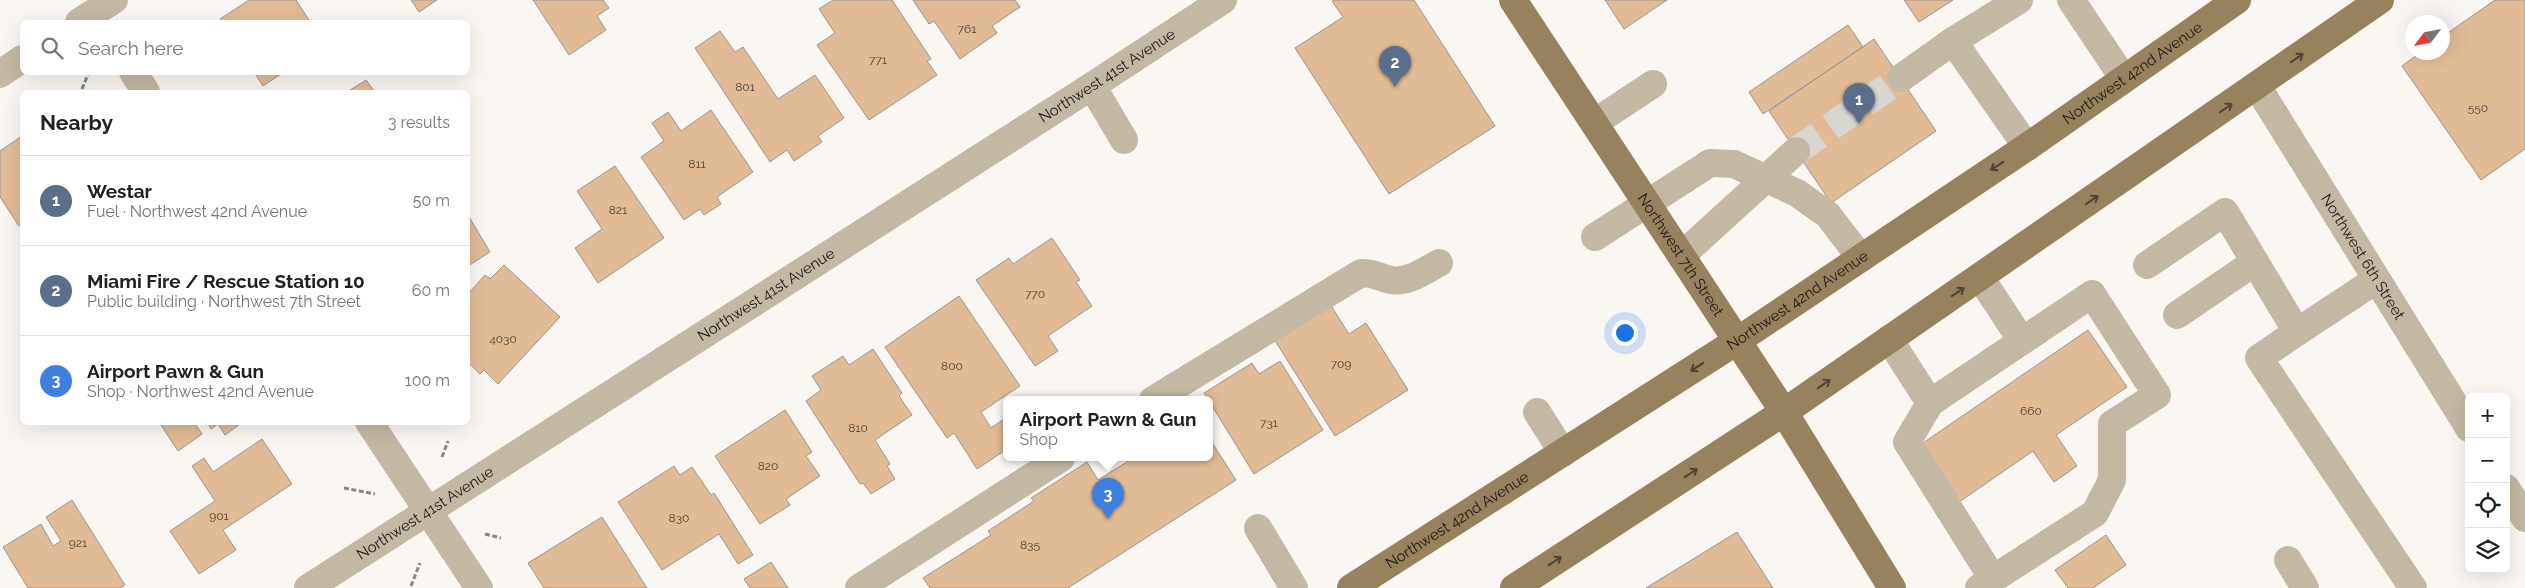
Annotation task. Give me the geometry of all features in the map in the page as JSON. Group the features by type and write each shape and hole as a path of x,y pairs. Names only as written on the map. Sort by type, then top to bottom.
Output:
{"main road":[{"name":"Northwest 7th Street","path":"1513,0 1784,412 1892,588"},
{"name":"Northwest 42nd Avenue","path":"1351,588 1738,341 1860,257 2027,147 2237,0"},
{"path":"1514,588 1784,412 2380,0"}],"street":[{"name":"Northwest 41st Avenue","path":"308,588 1092,86 1223,0"},
{"path":"1901,78 1953,41 2019,0"},
{"path":"2071,0 2124,79"},
{"path":"1953,41 2027,147"},
{"path":"0,74 20,60"},
{"path":"135,75 145,90"},
{"path":"1594,123 1654,84"},
{"path":"1092,86 1124,140"},
{"name":"Northwest 6th Street","path":"2257,86 2465,422"},
{"path":"1681,256 1796,150"},
{"path":"1595,237 1710,162 1734,164 1797,193 1828,215 1860,257"},
{"path":"2148,265 2225,212 2297,332"},
{"path":"2177,315 2255,262"},
{"path":"1161,396 1361,273 1375,273 1391,280 1407,280 1439,263"},
{"path":"1980,277 2022,341"},
{"path":"2376,280 2259,358 2413,588"},
{"path":"2092,294 2157,395 2112,424 2112,480 2095,512 1986,584 1907,442 1930,403 2092,294"},
{"path":"1889,339 1930,403"},
{"path":"1537,412 1563,453"},
{"path":"371,425 479,588"},
{"path":"859,588 1057,461"},
{"path":"2510,494 2525,518"},
{"path":"1258,528 1294,588"},
{"path":"2288,560 2305,588"}],"path":[{"path":"82,89 88,75"},
{"path":"442,457 448,441"},
{"path":"344,488 378,495"},
{"path":"476,532 501,538"},
{"path":"411,586 421,560"}],"building":[{"path":"249,0 296,0 309,20 221,20"},
{"path":"411,0 437,0 419,12"},
{"path":"533,0 603,0 609,8 597,16 606,30 569,55"},
{"path":"833,0 892,0 931,59 927,61 937,75 869,120 817,45 835,33 819,9"},
{"path":"913,0 1015,0 1020,7 992,26 997,33 960,59 934,21 929,24"},
{"path":"1414,0 1495,126 1389,194 1295,48 1343,17 1332,1"},
{"path":"1605,0 1667,0 1624,29"},
{"path":"1904,0 1953,0 1919,22"},
{"path":"2495,0 2525,0 2525,149 2481,180 2402,66 2410,60 2450,60 2450,31"},
{"path":"1848,25 1863,47 1763,114 1749,92"},
{"path":"720,31 735,52 743,47 778,99 815,75 844,118 818,136 822,142 794,161 787,150 770,162 695,48"},
{"path":"1874,39 1936,131 1831,203 1769,111"},
{"path":"256,75 280,75 263,86"},
{"path":"366,80 374,90 350,90"},
{"path":"711,110 753,172 717,197 721,204 704,215 700,209 684,220 641,157 664,141 652,123 668,112 681,131"},
{"path":"20,137 19,226 0,197 0,151"},
{"path":"615,166 664,238 598,283 575,248 602,229 577,191"},
{"path":"470,218 490,252 470,265"},
{"path":"1052,238 1080,280 1076,282 1092,306 1048,336 1058,351 1035,366 976,280 1009,258 1013,264"},
{"path":"504,265 560,317 498,384 484,370 480,374 470,364 470,292 485,275 490,279"},
{"path":"959,296 1020,386 981,412 991,428 1003,420 1003,452 977,469 954,433 947,438 885,347"},
{"path":"1330,304 1349,334 1366,323 1408,390 1335,436 1274,339"},
{"path":"2088,330 2127,387 2056,435 2077,466 2054,482 2033,451 1959,502 1920,445"},
{"path":"873,349 902,393 899,396 912,415 875,440 890,464 887,466 895,479 871,494 863,483 860,484 806,401 821,390 812,376 843,356 849,365"},
{"path":"1280,361 1323,430 1254,474 1213,408 1213,396 1206,396 1204,393 1252,363 1259,374"},
{"path":"785,410 812,452 806,456 820,476 786,499 790,505 760,524 715,456"},
{"path":"161,425 196,425 202,434 178,451"},
{"path":"209,425 217,425 211,429"},
{"path":"219,425 239,425 225,435"},
{"path":"262,439 292,484 223,530 236,550 199,574 170,531 215,501 192,466 204,458 213,472"},
{"path":"1213,444 1236,480 1068,588 930,588 923,578 991,535 988,531 1034,501 1031,498 1087,462 1098,480 1128,461 1213,461"},
{"path":"674,466 680,475 692,467 711,495 714,493 753,555 738,564 719,534 662,570 618,502"},
{"path":"72,500 125,585 120,588 28,588 3,547 41,524 53,546 61,541 46,517"},
{"path":"602,517 647,588 544,588 528,563"},
{"path":"1737,532 1773,588 1646,588"},
{"path":"2106,535 2126,565 2093,588 2068,588 2055,570"},
{"path":"771,562 788,588 750,588 744,579"}],"tunnel":[{"path":"1796,151 1901,78"}],"place":[{"name":"Miami Fire / Rescue Station 10","path":"1395,87"},
{"name":"Westar","path":"1859,124"},
{"name":"Airport Pawn & Gun","path":"1108,519"}]}
